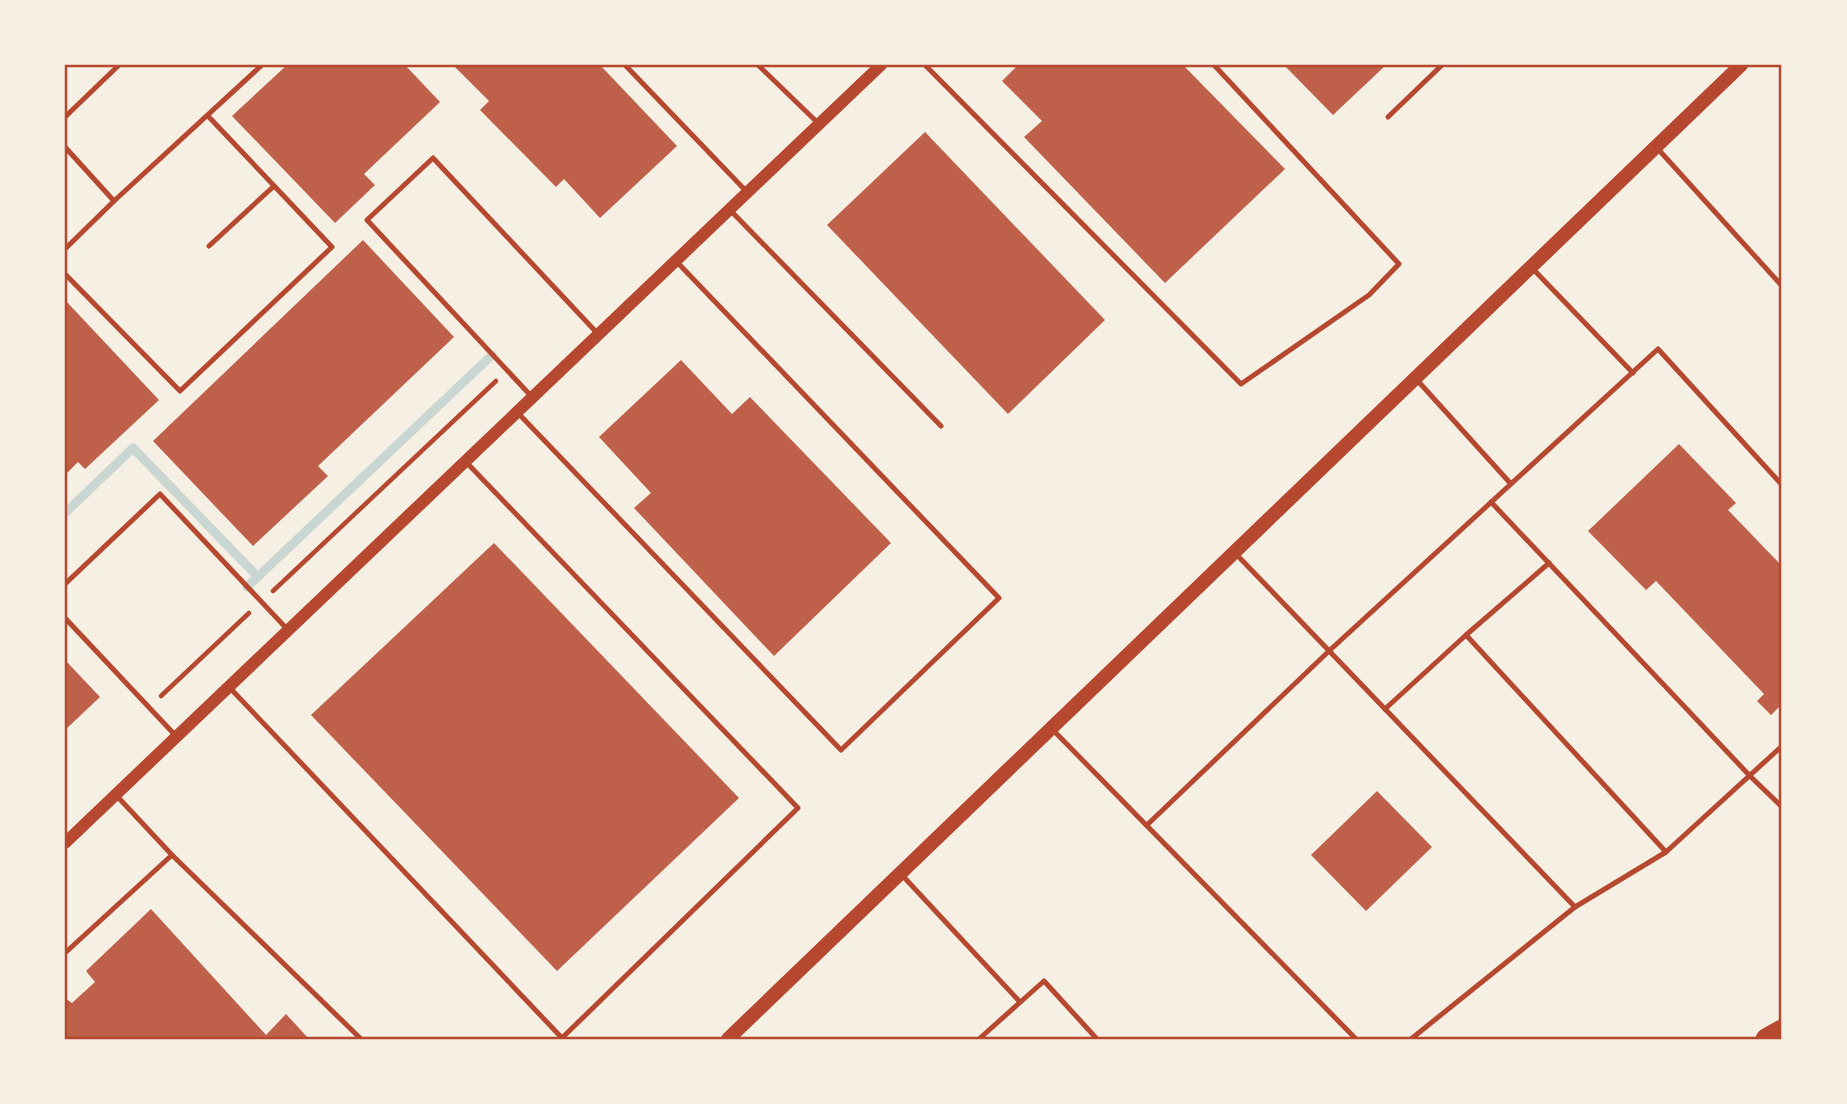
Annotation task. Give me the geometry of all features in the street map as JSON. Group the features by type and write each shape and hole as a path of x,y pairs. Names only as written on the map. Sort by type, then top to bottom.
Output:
{"highway":[{"path":"1766,1039 1782,1030"}],"main road":[{"path":"728,1039 1741,65"}],"street":[{"path":"65,842 881,65"}],"lane":[{"path":"65,117 119,65"},
{"path":"65,249 262,65"},
{"path":"625,65 747,192"},
{"path":"758,65 819,124"},
{"path":"925,65 1241,384 1369,295 1399,264 1213,65"},
{"path":"1388,117 1442,65"},
{"path":"65,274 180,391 332,247 208,116"},
{"path":"65,146 114,201"},
{"path":"1656,146 1782,286"},
{"path":"532,397 367,220 433,158 598,334"},
{"path":"209,246 274,186"},
{"path":"729,209 941,426"},
{"path":"517,412 841,750 999,598 675,261"},
{"path":"1531,266 1633,373"},
{"path":"1147,825 1329,651 1658,349 1782,485"},
{"path":"1415,378 1511,485"},
{"path":"229,687 562,1038 798,808 465,461"},
{"path":"65,584 160,494 288,630"},
{"path":"1491,502 1782,807"},
{"path":"1234,552 1575,907"},
{"path":"1385,709 1549,563"},
{"path":"65,618 176,736"},
{"path":"1466,635 1666,852"},
{"path":"1052,728 1356,1039"},
{"path":"1412,1039 1575,907 1666,852 1782,746"},
{"path":"115,794 172,855 361,1039"},
{"path":"65,953 172,855"},
{"path":"901,873 1020,1002"},
{"path":"979,1039 1044,981 1097,1039"}],"path":[{"path":"157,700 507,371"}],"building":[{"path":"287,65 405,65 440,102 364,174 375,185 335,223 232,116"},
{"path":"453,65 600,65 677,146 600,218 564,179 556,187 480,110 489,101"},
{"path":"1018,65 1183,65 1285,169 1165,283 1024,137 1042,121 1002,81"},
{"path":"1284,65 1386,65 1333,115"},
{"path":"925,132 1105,320 1008,414 827,225"},
{"path":"363,240 454,337 318,466 328,476 253,546 153,441"},
{"path":"65,300 159,400 85,469 78,462 65,475"},
{"path":"681,360 732,414 750,397 891,543 774,656 634,508 651,493 599,437"},
{"path":"1679,444 1736,503 1728,510 1782,566 1782,704 1771,715 1757,701 1764,694 1656,581 1646,590 1588,531"},
{"path":"494,543 739,798 557,971 311,715"},
{"path":"65,660 100,697 65,730"},
{"path":"1377,791 1432,847 1366,911 1311,855"},
{"path":"151,909 266,1035 286,1014 309,1039 65,1039 65,998 72,1003 95,982 86,971"}],"waterway":[{"path":"247,587 492,355"},
{"path":"65,513 133,448 258,577"}]}
